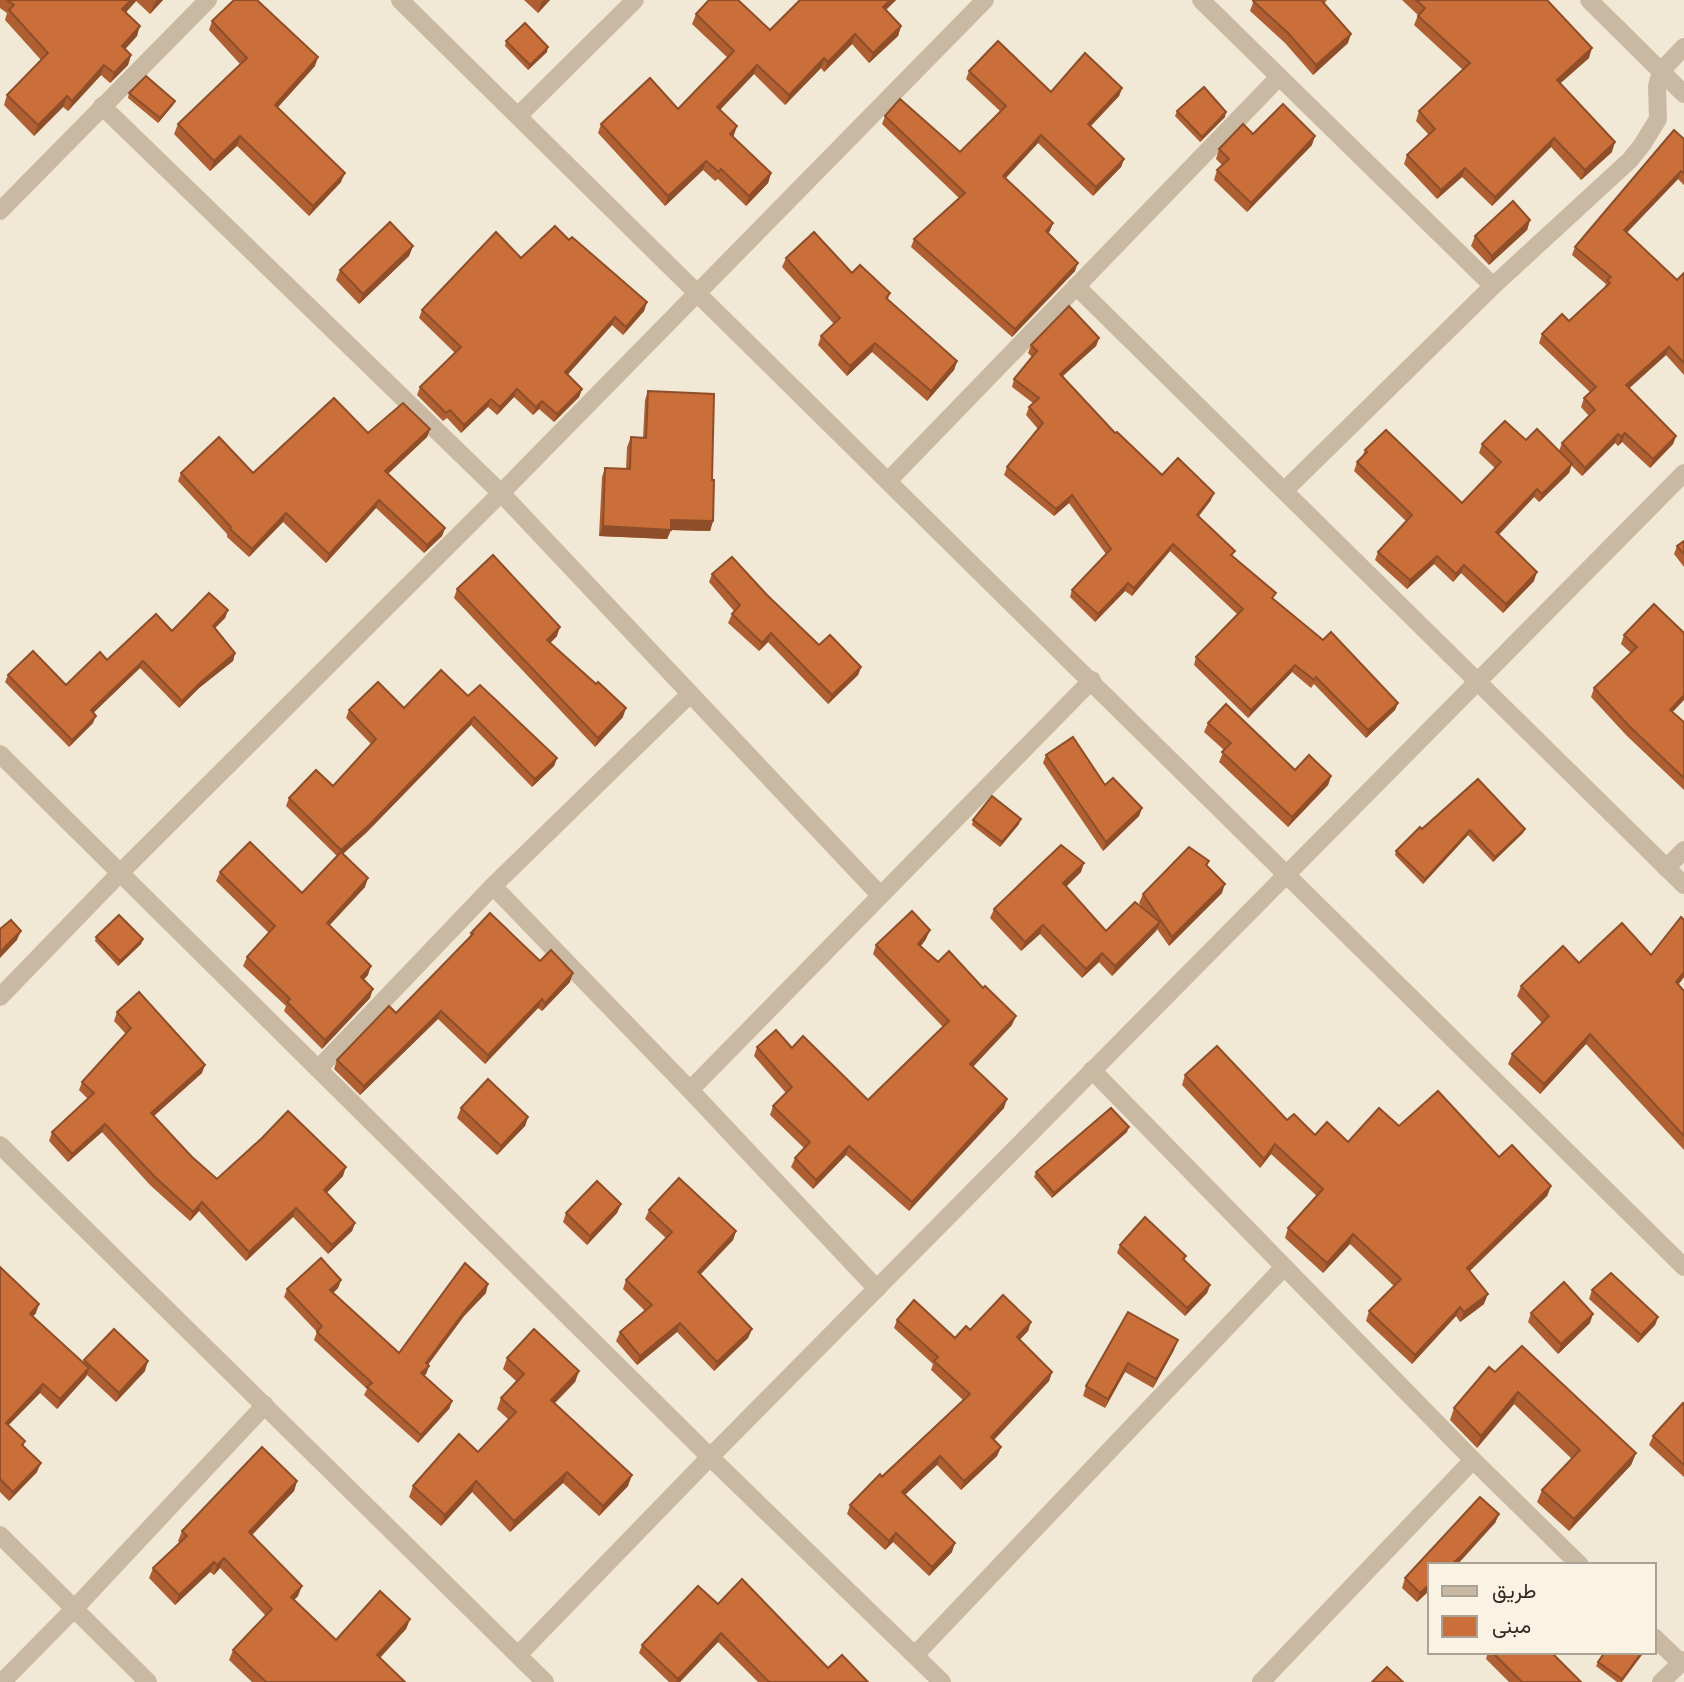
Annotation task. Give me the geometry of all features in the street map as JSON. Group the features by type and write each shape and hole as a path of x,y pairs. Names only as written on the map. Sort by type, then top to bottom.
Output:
{"street":[{"path":"0,211 208,0"},
{"path":"400,0 1684,1267"},
{"path":"518,116 635,0"},
{"path":"0,997 120,873 501,493 985,0"},
{"path":"1201,0 1493,286"},
{"path":"1589,0 1684,94"},
{"path":"1284,490 1493,286 1630,160 1658,119 1657,86 1661,71 1684,47"},
{"path":"888,481 1279,77"},
{"path":"102,106 501,493 880,895"},
{"path":"1076,286 1684,885"},
{"path":"518,1655 710,1457 1684,473"},
{"path":"690,1090 1092,680"},
{"path":"318,1069 493,886 690,694"},
{"path":"0,754 710,1457 942,1682"},
{"path":"1666,867 1684,850"},
{"path":"493,886 877,1289"},
{"path":"1092,1070 1472,1460 1578,1563"},
{"path":"0,1145 545,1682"},
{"path":"915,1655 1284,1267"},
{"path":"2,1682 265,1405"},
{"path":"1261,1682 1472,1460"},
{"path":"0,1535 148,1682"},
{"path":"1656,1639 1683,1661 1661,1682"}],"building":[{"path":"7,0 131,0 122,9 140,26 122,46 131,55 114,73 104,65 72,101 67,96 38,125 7,95 48,53 9,10 14,5"},
{"path":"234,0 257,0 318,57 275,105 345,173 313,206 240,136 214,161 178,124 247,58 212,21"},
{"path":"709,0 738,0 770,30 800,0 890,0 883,7 901,26 873,53 855,34 828,62 824,58 789,95 757,65 717,107 737,126 730,134 771,173 749,196 721,169 719,172 706,161 668,196 601,124 650,78 678,109 734,51 696,14"},
{"path":"1254,0 1321,0 1351,34 1316,65"},
{"path":"1416,0 1547,0 1592,48 1557,80 1615,142 1585,170 1554,138 1495,197 1465,168 1441,190 1407,155 1435,129 1419,111 1470,63 1418,16 1425,8"},
{"path":"525,23 548,47 530,65 506,41"},
{"path":"998,41 1051,92 1085,53 1122,88 1088,124 1124,159 1096,187 1041,135 1003,176 1053,223 1046,231 1078,263 1015,329 914,239 965,193 885,116 900,99 960,152 1006,106 969,71"},
{"path":"146,76 175,101 160,118 129,93"},
{"path":"1204,87 1226,112 1202,137 1177,111"},
{"path":"1283,104 1315,136 1251,203 1217,170 1229,159 1219,149 1243,124 1253,134"},
{"path":"1674,130 1684,139 1684,173 1681,171 1624,230 1677,280 1684,273 1684,363 1669,347 1626,385 1676,436 1653,459 1625,433 1621,437 1618,434 1585,468 1562,443 1595,410 1584,398 1596,387 1542,334 1562,314 1569,321 1610,283 1607,280 1611,277 1575,247"},
{"path":"1513,201 1530,220 1492,256 1475,236"},
{"path":"390,222 413,246 363,294 340,270"},
{"path":"555,226 569,240 572,237 647,302 626,327 615,317 565,372 582,389 557,414 542,401 536,407 517,389 500,407 491,399 464,425 450,410 446,413 420,387 461,347 422,310 496,232 521,258"},
{"path":"814,232 852,273 860,265 890,293 886,298 957,361 931,391 875,343 850,366 821,336 840,318 786,258"},
{"path":"1069,306 1099,338 1060,374 1115,433 1162,475 1178,458 1214,493 1197,515 1235,551 1231,555 1276,593 1272,598 1323,640 1331,632 1398,703 1368,730 1316,677 1314,680 1295,665 1251,710 1196,657 1243,609 1173,544 1134,588 1128,583 1098,614 1072,590 1111,549 1072,495 1056,509 1007,467 1043,423 1029,407 1039,398 1014,379 1037,351 1031,345"},
{"path":"648,391 714,394 713,521 671,520 671,530 603,526 605,468 630,469 631,437 646,438"},
{"path":"334,398 368,433 403,403 430,429 385,471 445,528 427,545 379,500 329,554 286,513 252,549 230,529 181,473 219,437 253,473"},
{"path":"1505,421 1526,440 1537,429 1572,464 1542,494 1537,489 1496,532 1537,572 1506,604 1464,565 1456,574 1437,556 1410,580 1378,552 1412,515 1357,462 1367,452 1365,450 1386,430 1462,503 1501,462 1482,444"},
{"path":"1684,541 1684,554 1677,546"},
{"path":"493,555 560,627 547,640 626,708 598,738 457,589"},
{"path":"732,557 819,645 830,635 861,667 832,695 771,633 762,643 732,614 740,605 712,574"},
{"path":"209,593 228,610 213,626 235,653 182,701 143,661 91,710 96,716 72,740 8,675 33,651 66,685 100,652 107,660 156,614 172,631"},
{"path":"1654,604 1684,633 1684,695 1670,710 1684,722 1684,778 1629,726 1594,688 1637,647 1624,635"},
{"path":"441,670 468,696 480,685 557,758 535,779 474,717 370,824 341,850 289,798 316,770 333,786 376,739 349,710 378,682 404,708"},
{"path":"1226,704 1295,770 1309,755 1331,776 1292,817 1222,752 1231,743 1208,723"},
{"path":"1073,737 1105,785 1113,778 1142,808 1106,842 1046,755"},
{"path":"1478,779 1525,829 1495,857 1470,830 1425,879 1396,851 1420,827 1422,829"},
{"path":"992,796 1021,819 1002,842 973,820"},
{"path":"250,842 302,893 341,852 368,878 327,923 371,966 361,977 373,989 325,1040 287,1002 290,999 247,957 275,926 220,872"},
{"path":"1061,845 1084,863 1063,883 1106,931 1135,902 1160,922 1115,966 1102,953 1086,969 1043,925 1025,942 994,909"},
{"path":"1189,847 1209,861 1206,865 1225,884 1172,937 1143,894"},
{"path":"912,911 930,930 918,944 938,962 949,951 983,988 985,986 1016,1016 970,1064 1007,1099 912,1202 849,1146 816,1180 795,1158 810,1142 773,1106 792,1087 757,1047 776,1030 792,1048 803,1036 868,1100 949,1021 876,945"},
{"path":"490,913 540,961 551,950 573,973 545,1003 542,999 488,1055 441,1011 364,1086 337,1060 389,1006 396,1013"},
{"path":"119,915 143,939 120,961 96,937"},
{"path":"1681,917 1684,920 1684,972 1676,982 1684,991 1684,1136 1590,1034 1544,1084 1512,1054 1549,1016 1521,986 1563,946 1579,963 1622,923 1651,955"},
{"path":"11,920 21,931 0,952 0,929"},
{"path":"139,992 205,1065 151,1113 192,1157 217,1179 288,1111 346,1167 324,1190 355,1223 332,1245 296,1208 249,1252 202,1202 193,1212 154,1176 105,1124 72,1154 52,1132 94,1093 82,1082 131,1028 117,1012"},
{"path":"1217,1046 1287,1120 1294,1114 1315,1135 1327,1122 1348,1142 1379,1108 1399,1126 1438,1091 1499,1157 1512,1145 1551,1186 1467,1268 1488,1294 1464,1312 1460,1307 1415,1355 1369,1311 1401,1279 1353,1234 1327,1263 1288,1228 1323,1189 1275,1144 1264,1159 1185,1075"},
{"path":"488,1079 528,1117 501,1146 461,1108"},
{"path":"1111,1108 1129,1127 1054,1193 1036,1172"},
{"path":"679,1178 736,1231 698,1272 752,1329 717,1362 680,1323 640,1356 620,1332 652,1305 626,1280 672,1232 649,1210"},
{"path":"597,1181 621,1204 590,1236 566,1213"},
{"path":"1145,1217 1186,1256 1183,1259 1210,1285 1187,1308 1120,1245"},
{"path":"321,1258 341,1280 330,1290 399,1353 465,1263 488,1284 467,1308 426,1363 429,1366 421,1373 452,1401 421,1435 367,1387 372,1383 317,1332 322,1326 287,1289"},
{"path":"0,1267 39,1304 30,1314 89,1368 60,1399 43,1384 6,1423 25,1441 22,1445 41,1463 13,1492 0,1479"},
{"path":"1611,1273 1658,1317 1641,1335 1592,1290"},
{"path":"1564,1282 1593,1314 1561,1344 1531,1313"},
{"path":"1003,1295 1031,1322 1017,1337 1052,1372 991,1437 1001,1447 964,1481 940,1456 902,1492 955,1543 932,1567 896,1533 889,1541 850,1505 880,1474 882,1477 970,1394 934,1361 938,1357 897,1320 914,1300 955,1338 966,1326 970,1330"},
{"path":"1128,1312 1178,1340 1156,1379 1128,1363 1108,1399 1086,1386"},
{"path":"114,1329 148,1361 119,1393 84,1360"},
{"path":"534,1329 579,1371 551,1400 632,1475 603,1506 567,1472 514,1521 476,1481 445,1515 413,1486 459,1434 478,1452 516,1412 501,1398 524,1374 507,1358"},
{"path":"1522,1346 1636,1453 1574,1519 1542,1490 1580,1450 1518,1392 1481,1436 1454,1408 1489,1367 1495,1372"},
{"path":"1684,1404 1684,1465 1653,1436"},
{"path":"262,1447 297,1481 249,1532 302,1586 291,1597 336,1640 380,1591 410,1619 377,1655 405,1682 266,1682 233,1650 272,1609 224,1558 217,1565 214,1562 179,1595 153,1568 187,1536 182,1531"},
{"path":"1480,1497 1499,1514 1453,1563 1428,1563 1428,1586 1420,1593 1405,1578"},
{"path":"742,1579 828,1668 842,1655 868,1682 769,1682 721,1633 678,1679 642,1645 698,1586 718,1604"},
{"path":"1494,1654 1553,1654 1581,1682 1522,1682"},
{"path":"1604,1654 1641,1654 1622,1679 1598,1662"},
{"path":"1387,1667 1403,1682 1372,1682"}]}
